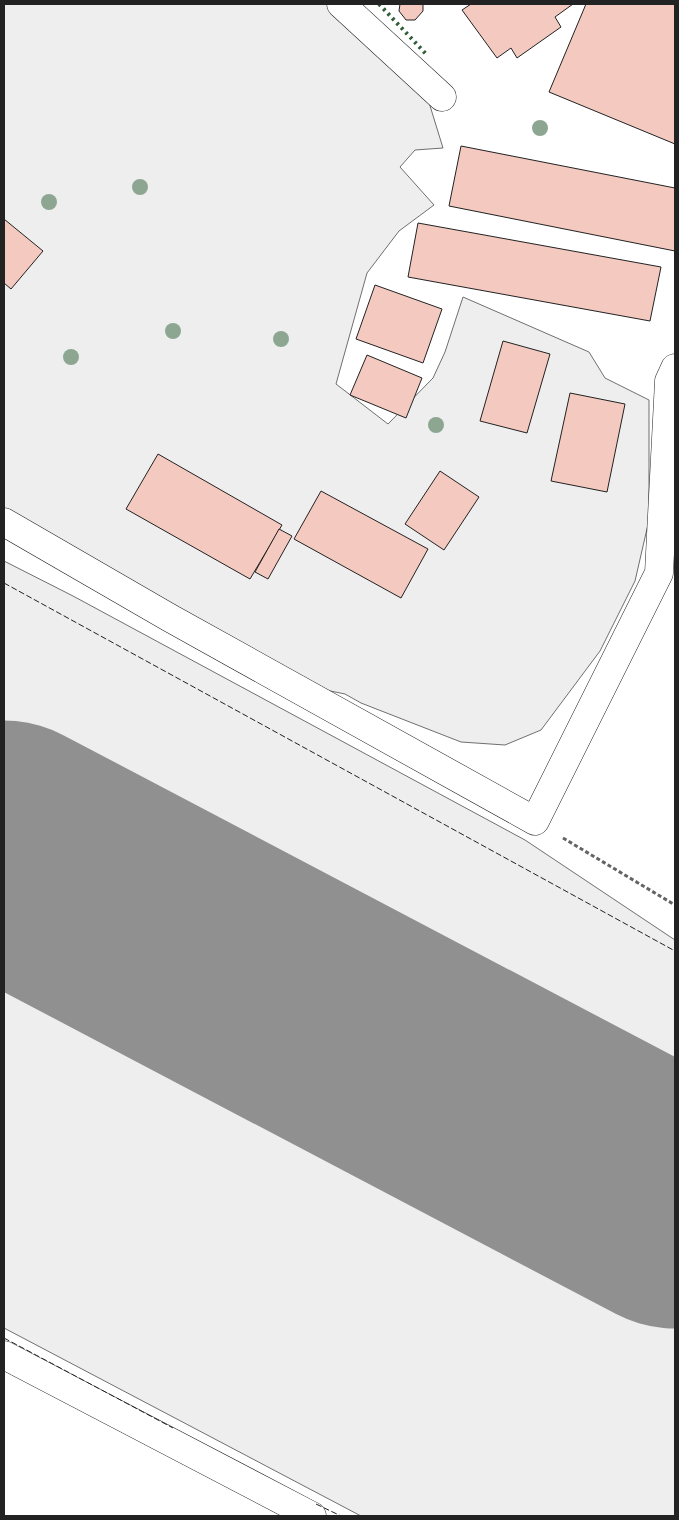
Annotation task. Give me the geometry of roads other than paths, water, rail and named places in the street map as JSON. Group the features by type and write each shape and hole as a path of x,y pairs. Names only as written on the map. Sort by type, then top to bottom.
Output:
{"street":[{"path":"342,4 442,97"},
{"path":"4,522 170,618 535,821 660,573 669,381 675,368"},
{"path":"4,1355 312,1516"}]}
